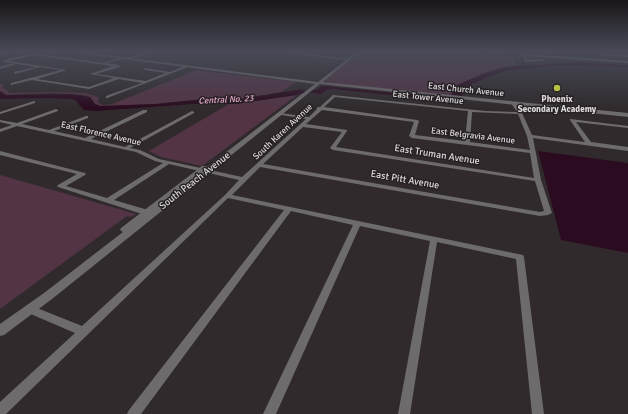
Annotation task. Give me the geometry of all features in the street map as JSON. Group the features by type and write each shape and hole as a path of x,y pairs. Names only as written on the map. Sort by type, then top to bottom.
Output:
{"street":[{"path":"16,73 26,70"},
{"path":"12,84 64,70"},
{"path":"104,70 92,74 147,82"},
{"path":"154,70 171,73"},
{"path":"107,97 178,70"},
{"name":"East Church Avenue","path":"213,70 318,83 628,115"},
{"name":"South Peach Avenue","path":"318,83 331,70"},
{"name":"South Peach Avenue","path":"0,331 30,309 293,100 336,70"},
{"path":"32,79 89,88 119,78"},
{"path":"46,86 58,83"},
{"name":"South Peach Avenue","path":"30,309 145,212 283,113 307,91"},
{"name":"South Karen Avenue","path":"0,411 82,331 227,196 258,165 334,96"},
{"name":"East Tower Avenue","path":"334,96 470,110 520,113"},
{"path":"293,100 280,112 309,118"},
{"path":"0,113 34,102"},
{"path":"513,103 520,113 530,136 538,180"},
{"path":"519,104 520,113"},
{"name":"East Belgravia Avenue","path":"319,108 417,121 412,136 532,152"},
{"path":"0,131 56,110"},
{"path":"467,144 470,110"},
{"path":"87,140 145,111"},
{"path":"126,148 192,112"},
{"path":"51,132 86,117"},
{"path":"589,144 572,120 628,127"},
{"name":"East Florence Avenue","path":"0,121 126,148 145,153 157,160 243,180"},
{"name":"East Truman Avenue","path":"301,125 345,131 332,148 538,180"},
{"name":"East Belgravia Avenue","path":"530,136 628,149"},
{"path":"0,153 83,174 60,186 145,212"},
{"path":"108,201 167,162"},
{"name":"East Pitt Avenue","path":"258,165 540,214 548,213 538,180"},
{"path":"227,196 520,257 538,414"},
{"path":"133,414 289,209"},
{"path":"269,414 358,223"},
{"path":"404,414 434,239"},
{"path":"30,309 82,331"}],"shaded area":[{"path":"196,70 296,82 281,92 240,99 204,99 156,104 100,106 95,104 90,97 83,95 51,93 6,95 0,91 0,84 3,84 4,86 2,87 10,93 53,92 86,93 98,97 99,99 97,100 101,105 112,104"},
{"path":"338,70 497,70 485,73 466,81 454,89 451,95 329,83 325,81"},
{"path":"297,95 202,166 161,157 149,151 229,104"},
{"path":"0,175 136,214 131,217 127,216 0,309"}],"water":[{"path":"493,70 509,70 467,86 462,96 451,95 457,85"},
{"path":"322,86 464,100 457,102 332,89 326,90 321,94 313,93"},
{"path":"304,89 297,95 236,104 194,104 95,111 84,110 75,100 71,99 0,99 0,91 6,95 71,94 90,97 95,104 100,106 156,104 204,99 240,99"},
{"path":"538,151 628,163 628,253 561,240"}],"waterway":[{"name":"Central No. 23","path":"293,93 317,91 323,87"}],"place":[{"name":"Phoenix Secondary Academy","path":"557,88"}]}
